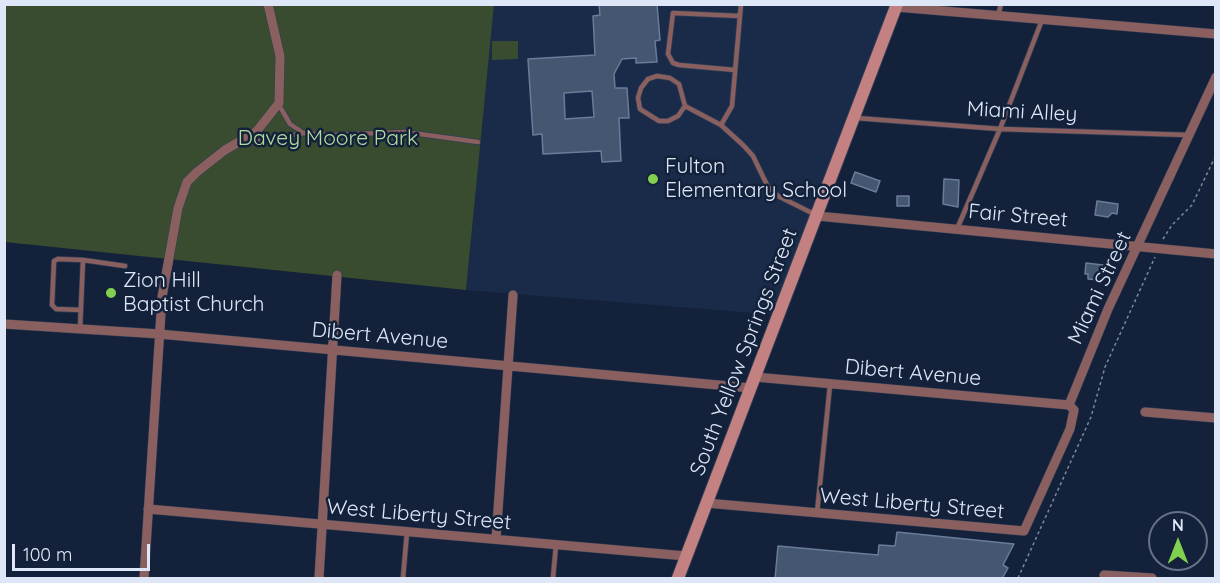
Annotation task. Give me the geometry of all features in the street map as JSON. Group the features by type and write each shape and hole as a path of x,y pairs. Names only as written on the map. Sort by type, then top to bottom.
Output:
{"main road":[{"name":"South Yellow Springs Street","path":"678,579 897,6"}],"street":[{"path":"144,579 162,297 182,193 187,182 197,172 265,124 279,103 280,56 268,4"},
{"path":"897,6 1215,34"},
{"name":"Miami Street","path":"1033,516 1074,417 1073,407 1069,405 1104,318 1215,77"},
{"name":"Fair Street","path":"817,216 1215,254"},
{"path":"319,579 337,275"},
{"path":"496,539 513,295"},
{"name":"Dibert Avenue","path":"4,324 159,334 508,366 753,382 830,384 1069,405"},
{"path":"1145,412 1215,418"},
{"name":"West Liberty Street","path":"706,503 1024,531 1033,516"},
{"name":"West Liberty Street","path":"148,509 686,556"},
{"path":"1104,577 1152,579"}],"lane":[{"path":"721,125 729,115 732,106 741,4"},
{"path":"998,16 1001,4"},
{"path":"735,70 680,65 673,63 668,54 673,13 740,16"},
{"path":"957,229 1043,20"},
{"path":"685,106 678,116 668,121 659,121 640,109 638,98 641,88 648,79 657,76 670,78 680,84 685,106 721,125 753,156 768,187 778,196 817,216"},
{"path":"279,103 290,124 304,133"},
{"name":"Miami Alley","path":"854,118 1000,129 1189,135"},
{"path":"234,145 304,133 332,135 405,132 478,142"},
{"path":"81,310 56,309 52,305 54,261 58,259 83,260 125,266"},
{"path":"80,329 83,260"},
{"path":"817,513 830,384"},
{"path":"403,579 407,532"},
{"path":"553,579 556,545"}],"path":[{"path":"1163,240 1172,225 1192,205 1215,155"},
{"path":"1018,579 1091,417 1105,367 1155,257"}],"shaded area":[{"name":"Fulton Elementary School","path":"494,5 897,5 779,315 466,290"}],"green space":[{"name":"Davey Moore Park","path":"4,5 494,5 466,290 5,242"},
{"path":"492,41 518,41 518,59 492,60"}],"building":[{"name":"Fulton Elementary School","path":"599,4 657,4 660,40 655,41 657,62 636,63 636,58 622,59 614,74 615,88 627,88 629,118 619,118 621,161 602,162 601,151 543,154 542,134 533,135 528,59 595,55 593,16 600,15","holes":["592,91 594,117 565,119 564,93"]},
{"path":"855,172 880,181 876,192 851,183"},
{"path":"944,179 959,180 958,207 943,204"},
{"path":"897,196 909,196 909,206 897,206"},
{"path":"1097,201 1118,204 1117,214 1112,213 1108,217 1095,215"},
{"path":"1086,263 1103,265 1102,275 1098,275 1098,280 1088,279 1088,274 1085,274"},
{"path":"897,532 1014,544 1003,565 1008,568 1002,579 775,579 778,546 878,555 879,545 895,546"}],"place":[{"name":"Fulton Elementary School","path":"653,179"},
{"name":"Zion Hill Baptist Church","path":"111,293"}]}
